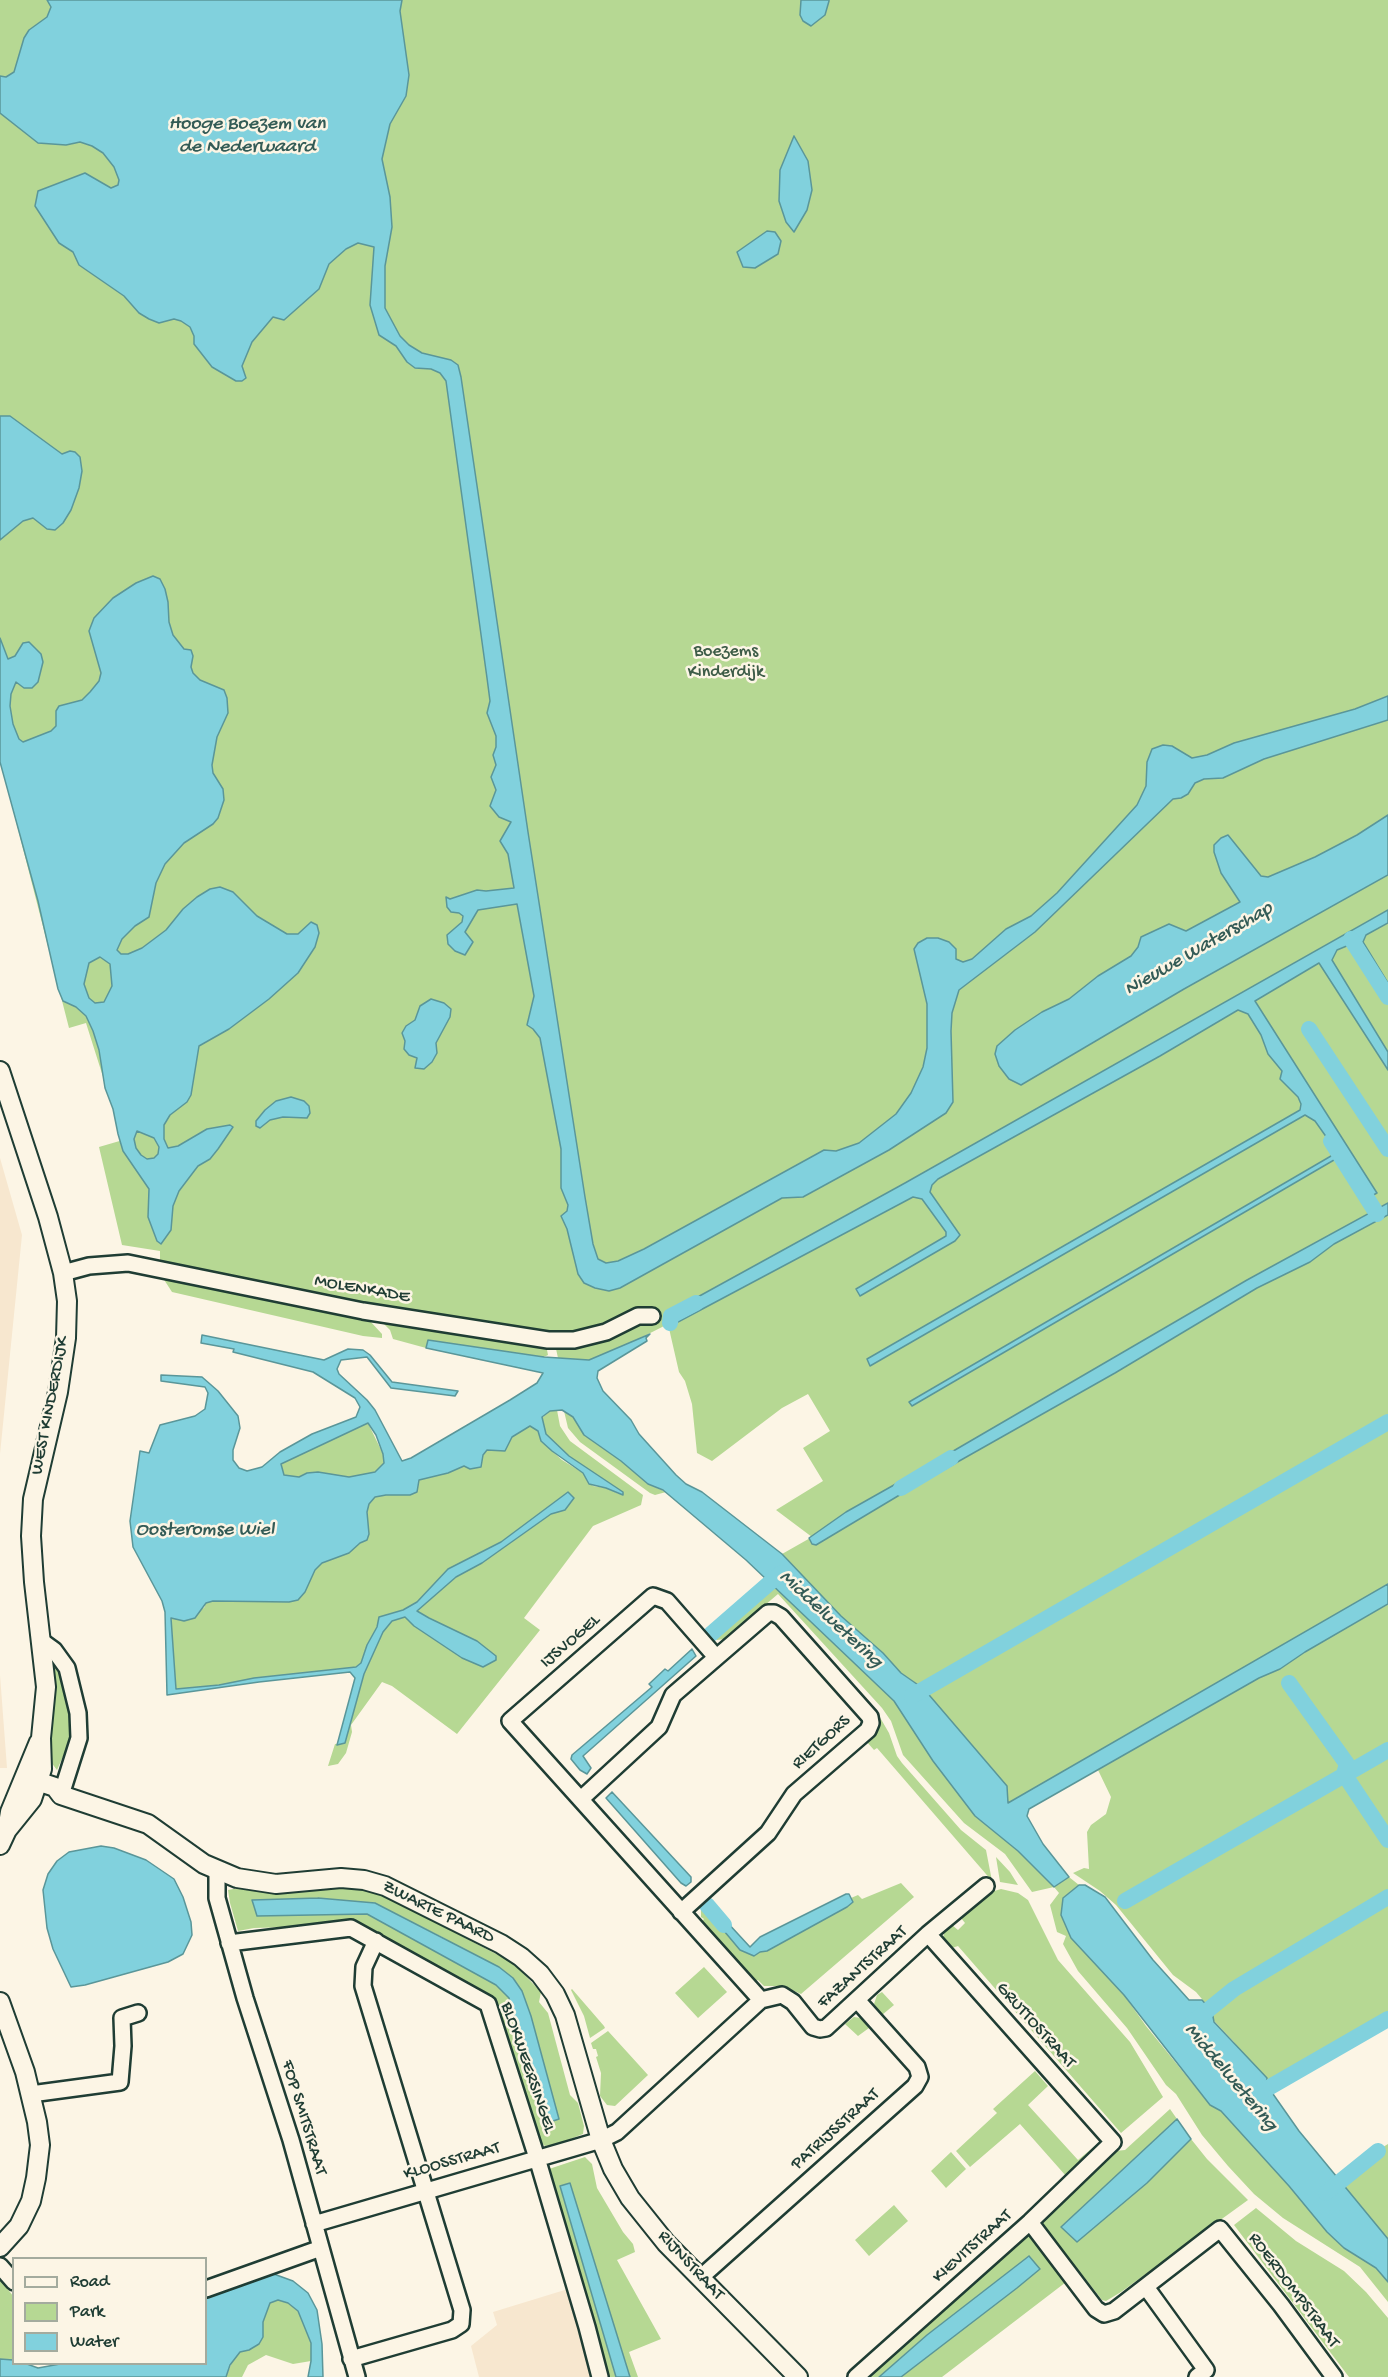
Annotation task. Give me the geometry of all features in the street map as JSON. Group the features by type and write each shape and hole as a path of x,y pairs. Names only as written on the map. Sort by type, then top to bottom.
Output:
{"street":[{"name":"WEST KINDERDIJK","path":"0,1071 48,1217 63,1273 67,1301 66,1338 58,1392 33,1499 31,1526 34,1582 43,1642 46,1687 41,1738 43,1755 10,1812 4,1838"},
{"name":"MOLENKADE","path":"63,1273 89,1266 128,1263 363,1311 548,1341 574,1340 606,1332 638,1316 651,1316"},
{"name":"IJSVOGEL","path":"581,1798 510,1721 653,1596 667,1601 716,1657"},
{"name":"RIETGORS","path":"581,1798 660,1727 673,1695 768,1614 774,1613 781,1617 870,1717 871,1723 868,1730 794,1794 768,1833 681,1912"},
{"path":"43,1642 54,1650 67,1668 78,1713 80,1738 61,1795"},
{"name":"ZWARTE PAARD","path":"27,1783 50,1799 61,1795 148,1824 217,1871 247,1880 276,1884 341,1878 364,1880 385,1886 501,1944 521,1957 540,1974 566,2014 601,2140"},
{"path":"581,1798 761,2000 617,2132 601,2140"},
{"name":"FOP SMITSTRAAT","path":"217,1871 217,1899 229,1943 291,2140 357,2377"},
{"name":"FAZANTSTRAAT","path":"761,2000 775,1995 788,1998 813,2027 820,2030 826,2028 928,1934 986,1886"},
{"name":"BLOKWEERSINGEL","path":"229,1943 351,1928 488,2004 537,2158 600,2377"},
{"name":"GRUTTOSTRAAT","path":"928,1934 1113,2142"},
{"path":"351,2360 452,2330 461,2324 462,2310 363,1986 364,1967 376,1941"},
{"name":"PATRIJSSTRAAT","path":"700,2278 915,2086 920,2077 917,2067 857,2000"},
{"path":"0,2002 31,2094 40,2145 36,2178 30,2201 19,2226 0,2247"},
{"path":"31,2094 120,2082 123,2046 122,2018 138,2013"},
{"name":"KLOOSSTRAAT","path":"314,2224 601,2140"},
{"name":"RIJNSTRAAT","path":"601,2140 613,2169 630,2198 666,2243 798,2377"},
{"name":"KIEVITSTRAAT","path":"856,2377 1030,2222 1113,2142"},
{"path":"1030,2222 1096,2309 1104,2314 1114,2311 1146,2287 1206,2370 1197,2377"},
{"name":"ROERDOMPSTRAAT","path":"1146,2287 1220,2229 1281,2305 1334,2377"},
{"path":"207,2289 321,2248"},
{"path":"0,2266 12,2280"}],"shaded area":[{"path":"0,1158 22,1235 0,1454"},
{"path":"0,1675 7,1768 0,1768"},
{"path":"568,2289 594,2377 479,2377 471,2346 497,2325 493,2312"}],"green space":[{"name":"Boezems Kinderdijk","path":"0,0 1388,0 1388,2014 1266,2084 1233,2041 1214,2021 1212,2011 1196,1992 1173,1975 1116,1905 1073,1873 1084,1868 1089,1869 1087,1832 1091,1825 1106,1814 1111,1797 1098,1770 1009,1803 924,1689 901,1673 883,1653 841,1616 782,1554 812,1537 776,1510 823,1481 803,1448 830,1431 808,1394 782,1408 712,1461 697,1453 692,1404 685,1381 679,1372 668,1324 601,1358 601,1356 589,1360 558,1358 553,1335 488,1322 318,1296 204,1273 160,1260 160,1251 122,1245 99,1147 123,1140 86,1023 69,1028 0,759"},
{"path":"161,1275 269,1300 358,1314 370,1321 382,1334 382,1338 363,1336 172,1292"},
{"path":"377,1317 540,1344 547,1350 548,1355 544,1357 428,1340 426,1348 393,1339 390,1330"},
{"path":"557,1410 560,1426 570,1441 643,1495 641,1505 593,1526 524,1618 540,1630 457,1734 392,1686 382,1682 351,1725 352,1732 346,1753 338,1764 328,1766 335,1744 345,1743 364,1674 383,1632 392,1621 405,1617 414,1626 462,1658 483,1667 429,1618 417,1611 456,1577 482,1563 551,1514 565,1510 568,1492 501,1542 448,1569 417,1602 403,1610 379,1617 361,1663 356,1667 176,1689 171,1617 204,1608 206,1603 213,1601 289,1602 298,1600 305,1592 315,1570 322,1563 349,1553 369,1534 367,1512 369,1503 375,1497 410,1495 419,1480 448,1473 464,1466 481,1467 483,1454 487,1450 505,1451 512,1437 530,1426 538,1431 541,1441 562,1460 583,1473 593,1486 606,1488 619,1494 569,1456 546,1434 542,1418 550,1411"},
{"path":"564,1411 573,1417 584,1435 621,1461 648,1484 666,1492 655,1495 650,1493 580,1442 568,1428"},
{"path":"368,1423 383,1454 384,1463 375,1472 349,1477 318,1472 307,1473 299,1477 284,1475 281,1464"},
{"path":"776,1587 894,1701 975,1816 1018,1851 1054,1887 1032,1892 1005,1854 964,1823 903,1755 891,1721 882,1708 778,1594 725,1639 717,1640 713,1636"},
{"path":"49,1660 60,1675 73,1714 68,1745 57,1770 47,1757"},
{"path":"878,1714 902,1763 961,1830 986,1850 992,1881 877,1748 874,1750 866,1741 876,1731 879,1724"},
{"path":"996,1857 1010,1872 1018,1885 1000,1882"},
{"path":"1069,1877 1079,1885 1063,1898 1146,2026 1210,2105 1221,2111 1327,2232 1344,2248 1376,2268 1384,2276 1388,2282 1388,2302 1360,2267 1283,2218 1254,2194 1202,2135 1176,2094 1166,2085 1127,2028 1078,1971 1063,1944 1066,1936 1057,1932 1050,1905 1059,1893 1054,1887"},
{"path":"901,1883 914,1897 801,1994 783,1986 764,1986 758,1980 754,1982 701,1923 704,1919 701,1917 701,1907 704,1904 740,1950 760,1952 852,1902 851,1898 858,1895 862,1899"},
{"path":"294,1884 363,1888 376,1892 504,1958 517,1967 541,1992 539,2002 548,2013 570,2095 578,2103 584,2126 583,2134 558,2144 545,2146 535,2137 507,2039 495,2005 486,1992 364,1925 254,1928 238,1931 228,1890 249,1886","holes":["318,1898 375,1903 442,1937 513,1978 522,1991 531,2016 559,2119 544,2123 509,1998 496,1985 367,1914 352,1913 296,1899"]},
{"path":"1001,1889 1018,1893 1028,1900 1058,1960 1130,2042 1163,2097 1121,2133 958,1946 949,1949 943,1942 944,1932 952,1925 958,1930 965,1923 961,1918 991,1892"},
{"path":"704,1967 727,1992 698,2018 675,1993"},
{"path":"572,1989 605,2028 590,2038 584,2016"},
{"path":"882,1992 894,2005 882,2015 874,2004 877,1995"},
{"path":"854,2017 861,2018 869,2028 858,2036 845,2024"},
{"path":"608,2031 648,2075 615,2106 607,2105 600,2096 601,2073 596,2049 593,2049 591,2043"},
{"path":"1035,2071 1048,2086 1028,2105 1078,2160 1096,2145 1097,2148 1066,2176 1020,2124 970,2167 956,2151 997,2113 993,2109"},
{"path":"1170,2109 1177,2119 1061,2227 1077,2242 1147,2183 1191,2139 1207,2159 1248,2200 1121,2292 1106,2301 1102,2300 1039,2220 1115,2151 1125,2150"},
{"path":"1388,2144 1388,2239 1335,2176"},
{"path":"951,2152 966,2169 946,2188 931,2171"},
{"path":"585,2157 592,2164 597,2188 623,2232 633,2244 635,2252 617,2260 661,2339 629,2352 638,2377 630,2377 570,2183 560,2186 616,2377 604,2377 543,2171"},
{"path":"894,2205 908,2221 869,2256 855,2240"},
{"path":"1256,2208 1296,2241 1344,2271 1388,2318 1388,2377 1349,2377 1234,2225"},
{"path":"1025,2233 1031,2234 1070,2279 942,2377 901,2377 1039,2269 1029,2256 927,2335 879,2377 866,2377"},
{"path":"0,2279 12,2295 12,2360 0,2359"},
{"path":"277,2300 288,2303 298,2311 311,2343 311,2361 293,2364 266,2355 248,2365 242,2377 226,2377 234,2357 240,2351 249,2350 263,2337 263,2322 270,2303"}],"water":[{"name":"Hooge Boezem van de Nederwaard","path":"47,0 402,0 400,11 409,75 406,96 390,124 382,159 390,197 392,227 385,266 385,308 400,336 409,345 422,353 451,360 458,365 461,377 528,832 585,1197 593,1244 598,1259 606,1263 618,1261 644,1249 824,1150 836,1151 859,1143 896,1114 911,1093 923,1067 927,1048 927,1004 914,949 918,943 927,938 938,938 949,942 956,949 956,959 963,962 972,959 1006,929 1031,916 1057,893 1137,805 1146,786 1147,762 1152,749 1163,745 1172,746 1192,758 1207,755 1234,743 1355,709 1388,696 1388,720 1264,759 1223,778 1204,779 1195,783 1188,794 1173,799 1035,932 959,990 952,1013 951,1031 953,1102 946,1113 889,1150 803,1197 782,1198 620,1288 609,1291 584,1283 578,1274 567,1229 561,1216 567,1211 568,1205 561,1188 561,1149 540,1038 527,1025 534,996 517,904 478,910 465,932 473,942 465,955 455,951 448,944 447,935 462,922 463,916 451,912 447,907 446,897 450,899 477,890 514,888 508,854 500,841 511,822 499,817 490,806 496,790 491,777 496,765 493,755 496,736 487,713 490,701 446,381 440,373 431,369 415,368 407,362 396,346 379,335 370,305 374,247 358,243 346,249 329,264 319,289 284,320 273,317 252,342 242,366 246,378 242,381 236,381 212,367 194,344 194,336 190,327 174,319 159,323 149,319 139,313 124,296 79,265 73,252 59,243 35,206 38,191 85,173 111,188 118,185 119,180 114,167 103,153 80,142 66,145 38,143 0,113 0,76 6,77 14,72 24,38 29,30 47,17 51,7"},
{"path":"801,0 829,0 825,15 811,26 803,21 800,15"},
{"path":"794,136 808,161 812,190 807,210 794,232 786,222 779,201 780,170"},
{"path":"767,231 775,232 781,241 778,254 755,268 743,267 737,252"},
{"path":"0,416 10,416 62,454 70,451 80,457 82,471 79,488 71,510 63,523 55,530 47,529 33,518 23,521 0,540"},
{"path":"153,576 160,579 165,589 173,635 184,649 191,650 193,673 200,680 224,690 228,713 217,737 212,765 213,773 223,789 224,800 218,818 213,824 184,843 165,864 156,883 149,917 135,926 122,939 117,950 121,954 128,954 142,948 166,930 183,909 197,897 210,889 220,887 233,892 257,916 287,934 298,934 311,922 317,925 319,933 315,947 298,973 269,999 229,1029 199,1046 191,1095 187,1102 170,1115 164,1125 164,1139 168,1148 178,1146 207,1129 230,1125 233,1127 210,1159 198,1166 179,1191 173,1206 171,1230 161,1244 157,1241 148,1217 149,1189 123,1151 113,1109 105,1088 99,1050 93,1031 86,1016 76,1007 63,1001 58,989 38,901 0,762 0,638 8,659 15,656 23,643 29,642 41,654 43,662 38,682 32,688 24,688 16,682 11,694 13,724 19,739 23,742 51,731 56,726 56,711 59,706 82,700 99,681 101,673 89,631 94,618 113,598 136,583","holes":["100,957 110,964 112,986 104,1002 95,1003 89,998 84,984 89,963","137,1131 154,1138 159,1147 158,1154 154,1158 147,1159 136,1148 134,1139"]},
{"name":"Nieuwe Waterschap","path":"1388,815 1388,875 1184,989 1021,1085 1009,1079 999,1066 995,1054 997,1046 1015,1030 1042,1012 1069,999 1098,976 1131,956 1138,947 1141,937 1169,924 1186,931 1240,902 1221,873 1214,852 1214,845 1221,838 1228,835 1261,876 1268,877 1315,857 1357,835"},
{"path":"1388,910 1388,923 1366,935 1363,942 1388,983 1388,995 1354,943 1337,950 1332,960 1388,1052 1388,1070 1319,963 1255,1001 1377,1193 1368,1198 1354,1172 1345,1161 1334,1160 912,1406 909,1402 1331,1156 1334,1152 1332,1145 1315,1121 1305,1115 870,1366 867,1359 1300,1110 1301,1104 1298,1097 1280,1079 1282,1071 1268,1054 1261,1035 1248,1014 1238,1010 938,1179 932,1185 930,1192 960,1235 955,1241 860,1296 856,1289 946,1236 946,1232 922,1199 913,1197 678,1322 674,1310 905,1183"},
{"path":"431,999 444,1003 451,1009 450,1017 436,1043 437,1053 432,1062 424,1069 415,1068 417,1058 409,1055 404,1049 405,1041 402,1033 406,1026 415,1020 420,1006"},
{"path":"291,1097 304,1101 309,1106 310,1113 307,1118 283,1117 270,1120 260,1128 256,1126 256,1121 265,1110 276,1101"},
{"path":"1388,1203 1388,1215 1334,1244 1310,1262 1257,1288 1115,1373 938,1473 934,1472 932,1468 937,1461 955,1450 1247,1280"},
{"name":"Oosteromse Wiel","path":"650,1334 646,1338 647,1341 598,1371 597,1378 603,1391 631,1420 639,1434 676,1475 686,1484 702,1492 782,1554 841,1616 883,1653 901,1673 924,1689 1007,1786 1008,1803 1388,1584 1388,1604 1280,1669 1259,1678 1029,1809 1027,1816 1043,1844 1069,1877 1054,1887 1018,1851 975,1816 933,1761 894,1701 746,1560 663,1490 648,1484 621,1461 584,1435 573,1417 562,1410 550,1411 542,1417 546,1434 569,1456 623,1492 623,1495 589,1484 583,1473 552,1451 541,1441 538,1431 530,1426 512,1437 505,1451 487,1450 483,1455 481,1467 470,1469 464,1466 448,1473 419,1480 417,1492 410,1495 375,1497 369,1504 367,1512 369,1534 367,1540 349,1553 322,1563 315,1570 305,1592 298,1600 289,1602 213,1601 206,1603 195,1618 184,1621 171,1618 176,1689 356,1667 361,1663 379,1617 403,1610 417,1602 448,1569 501,1542 568,1492 574,1498 565,1510 551,1514 482,1563 456,1577 417,1611 477,1641 496,1656 496,1660 483,1667 462,1658 414,1626 405,1617 392,1621 383,1632 364,1674 345,1743 337,1745 355,1678 350,1672 167,1695 165,1612 162,1601 133,1547 130,1521 140,1451 149,1453 160,1425 195,1416 205,1409 208,1393 205,1387 161,1381 161,1375 202,1377 218,1391 238,1416 240,1428 233,1450 233,1460 239,1468 247,1471 262,1467 280,1452 312,1434 356,1417 360,1407 355,1398 313,1372 233,1352 234,1349 201,1343 202,1335 324,1360 348,1349 363,1350 370,1355 392,1382 458,1391 455,1396 391,1388 367,1357 341,1360 337,1369 339,1374 375,1410 402,1461 411,1458 510,1400 537,1383 543,1373 426,1348 428,1340 544,1357 589,1360","holes":["368,1423 376,1435 384,1463 375,1472 349,1477 318,1472 307,1473 299,1477 284,1475 281,1464"]},
{"path":"917,1472 923,1481 816,1545 812,1544 809,1538 846,1512"},
{"path":"692,1649 696,1656 583,1756 591,1768 587,1774 580,1770 571,1759 572,1755 652,1687 649,1684 665,1669 668,1671"},
{"path":"612,1792 691,1877 691,1882 686,1886 681,1883 606,1798"},
{"path":"101,1846 114,1848 146,1860 174,1879 183,1897 191,1922 192,1935 183,1954 168,1962 71,1987 53,1949 47,1928 43,1890 48,1874 57,1861 69,1852"},
{"name":"Middelwetering","path":"1079,1885 1085,1885 1105,1897 1153,1960 1189,2000 1202,2000 1212,2011 1214,2022 1267,2078 1266,2084 1299,2131 1388,2239 1388,2282 1376,2268 1344,2248 1327,2232 1221,2111 1210,2105 1124,1995 1071,1938 1061,1915 1063,1898"},
{"path":"849,1894 853,1902 847,1907 754,1956 740,1950 709,1913 714,1908 750,1947 760,1937"},
{"path":"318,1898 375,1903 499,1967 513,1978 522,1991 531,2016 559,2119 544,2124 509,1998 496,1985 367,1914 257,1916 252,1900"},
{"path":"1177,2119 1191,2139 1147,2183 1077,2242 1061,2227"},
{"path":"570,2183 630,2377 616,2377 560,2186"},
{"path":"1029,2256 1040,2269 1017,2288 901,2377 879,2377 927,2335"},
{"path":"271,2273 293,2281 308,2293 317,2310 322,2344 323,2377 308,2377 311,2343 298,2311 288,2303 278,2300 270,2303 263,2322 263,2337 259,2344 240,2352 230,2365 226,2377 0,2377 0,2359 12,2360 12,2365 30,2365 38,2368 54,2365 207,2365 207,2295"}],"waterway":[{"path":"1351,939 1388,997"},
{"path":"1309,1029 1388,1149"},
{"path":"1331,1141 1377,1214"},
{"path":"670,1323 671,1316 696,1303"},
{"path":"912,1696 1388,1422"},
{"path":"901,1488 951,1458"},
{"name":"Middelwetering","path":"711,1634 781,1573"},
{"path":"1289,1683 1347,1764 1344,1774 1388,1840"},
{"path":"1125,1901 1388,1750"},
{"name":"Middelwetering","path":"1192,2023 1234,1989 1388,1897"},
{"path":"707,1905 724,1925"},
{"name":"Middelwetering","path":"1250,2101 1263,2091 1388,2019"},
{"path":"1326,2193 1378,2151"}]}
